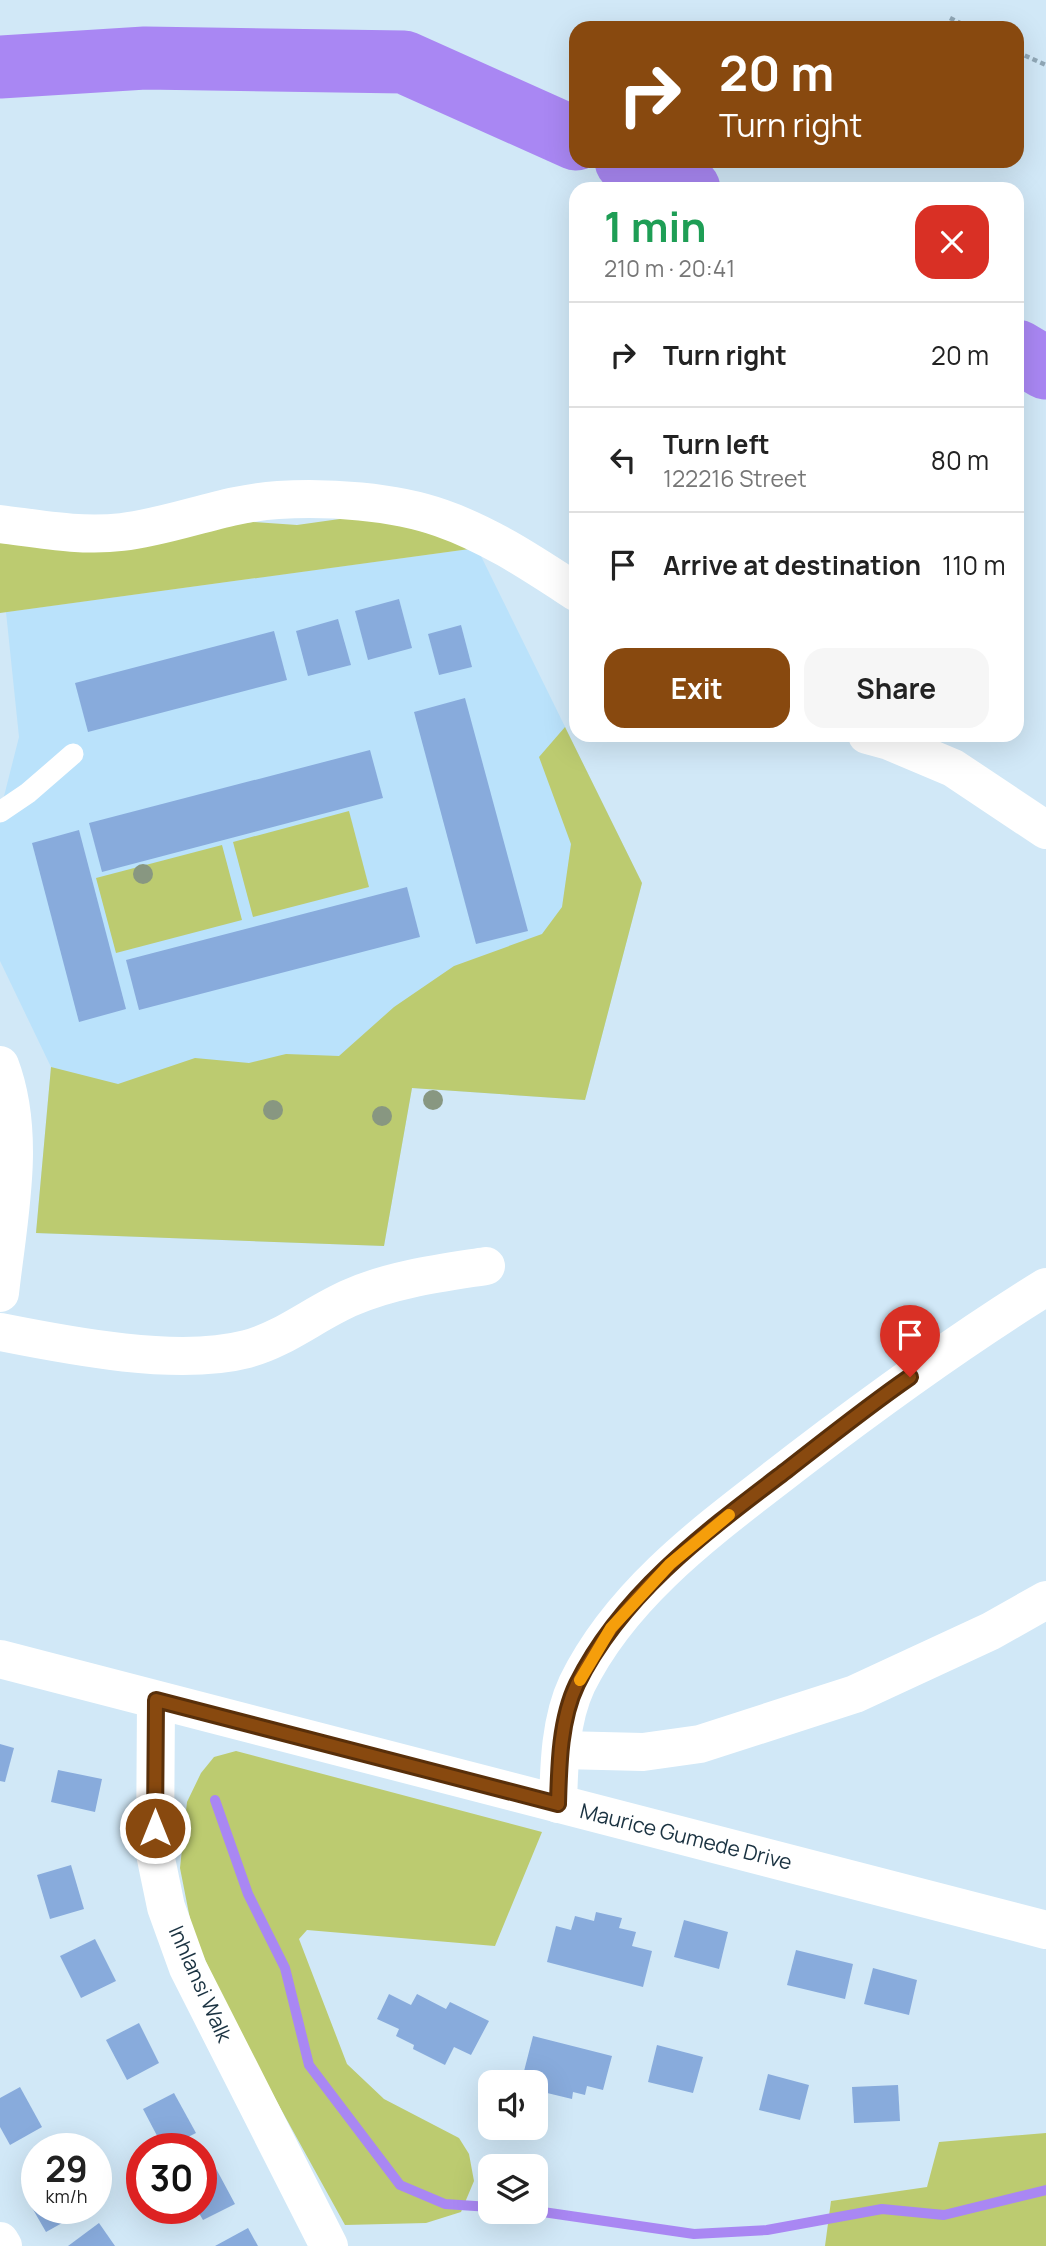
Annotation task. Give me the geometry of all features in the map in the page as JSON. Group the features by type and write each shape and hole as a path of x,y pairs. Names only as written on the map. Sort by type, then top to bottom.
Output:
{"street":[{"path":"0,524 80,533 120,532 266,501 327,499 411,510 440,517 488,538 569,587"},
{"path":"891,742 953,768 1046,830"},
{"path":"0,1065 14,1136 0,1293"},
{"path":"0,1332 64,1345 155,1354 212,1355 249,1349 353,1296 438,1273 486,1266"},
{"path":"558,1804 562,1750 573,1696 611,1628 670,1564 748,1499 889,1391 1046,1287"},
{"path":"562,1750 643,1752 710,1741 855,1694 980,1636 1046,1600"},
{"name":"Maurice Gumede Drive","path":"0,1658 1046,1930"},
{"name":"Inhlansi Walk","path":"156,1700 155,1854 166,1907 188,1968 329,2246"},
{"path":"0,2241 3,2246"}],"lane":[{"path":"0,812 28,793 73,754"}],"path":[{"path":"950,18 956,21"},
{"path":"1024,55 1046,65"}],"shaded area":[{"path":"477,548 569,735 569,742 573,742 642,883 585,1100 412,1088 384,1246 36,1233 51,1067 0,961 0,812 19,737 6,612"}],"green space":[{"path":"368,515 477,548 0,613 0,543 253,522 297,525"},
{"path":"565,727 569,742 572,742 642,883 585,1100 412,1088 384,1246 36,1233 51,1067 118,1084 195,1058 249,1063 286,1054 339,1056 394,1007 454,966 542,934 562,907 571,844 539,757"},
{"path":"349,811 369,887 253,917 233,842"},
{"path":"222,845 242,920 116,953 96,878"},
{"path":"236,1751 542,1832 495,1946 307,1930 299,1939 347,2064 384,2099 459,2138 469,2154 474,2181 461,2212 426,2223 345,2225 241,2037 193,1934 180,1868 187,1802 201,1773 214,1757"},
{"path":"1046,2133 1046,2246 825,2246 831,2201 927,2187 939,2142"}],"building":[{"path":"399,599 412,648 368,660 355,611"},
{"path":"338,619 351,665 308,676 296,631"},
{"path":"461,625 472,667 439,675 428,634"},
{"path":"274,631 287,680 88,732 75,683"},
{"path":"465,698 528,931 476,944 414,712"},
{"path":"370,750 383,798 102,872 89,823"},
{"path":"79,830 126,1009 79,1022 32,843"},
{"path":"407,887 420,937 139,1010 126,960"},
{"path":"0,1744 14,1748 5,1782 0,1781"},
{"path":"58,1770 102,1779 95,1812 51,1802"},
{"path":"71,1865 84,1909 50,1919 37,1875"},
{"path":"596,1912 622,1918 619,1928 636,1932 632,1946 652,1951 643,1987 547,1962 556,1926 571,1930 575,1916 594,1921"},
{"path":"684,1920 728,1932 719,1969 674,1957"},
{"path":"95,1939 116,1981 81,1998 60,1956"},
{"path":"796,1950 853,1964 845,1999 787,1985"},
{"path":"873,1968 917,1980 909,2015 864,2004"},
{"path":"389,1994 411,2005 417,1994 446,2009 450,2002 489,2021 471,2055 454,2047 445,2065 413,2049 414,2045 396,2036 399,2029 377,2019"},
{"path":"139,2023 159,2063 127,2080 106,2040"},
{"path":"533,2036 612,2056 603,2090 587,2086 585,2095 573,2092 572,2099 548,2093 548,2070 524,2070"},
{"path":"657,2045 703,2057 693,2093 648,2082"},
{"path":"768,2074 809,2085 800,2120 759,2110"},
{"path":"898,2085 900,2121 854,2123 852,2087"},
{"path":"20,2087 42,2127 31,2133 21,2133 21,2139 10,2145 0,2127 0,2098"},
{"path":"174,2093 196,2133 156,2133 143,2109"},
{"path":"217,2170 235,2204 217,2213"},
{"path":"41,2224 60,2224 46,2232"},
{"path":"100,2224 115,2246 68,2246"},
{"path":"248,2228 258,2246 215,2246"}],"waterway":[{"path":"0,67 145,58 404,62 569,136"},
{"path":"642,168 673,182"},
{"path":"1024,355 1046,368"},
{"path":"215,1800 248,1894 285,1968 309,2065 400,2185 445,2204 478,2206"},
{"path":"548,2213 694,2234 767,2230 882,2209 944,2215 1046,2190"}],"slow traffic":[{"path":"580,1680 611,1628 670,1564 729,1515"}],"route":[{"path":"155,1828 156,1700 558,1804 558,1775 567,1715 576,1686 611,1628 670,1564 709,1531 910,1377"}]}
